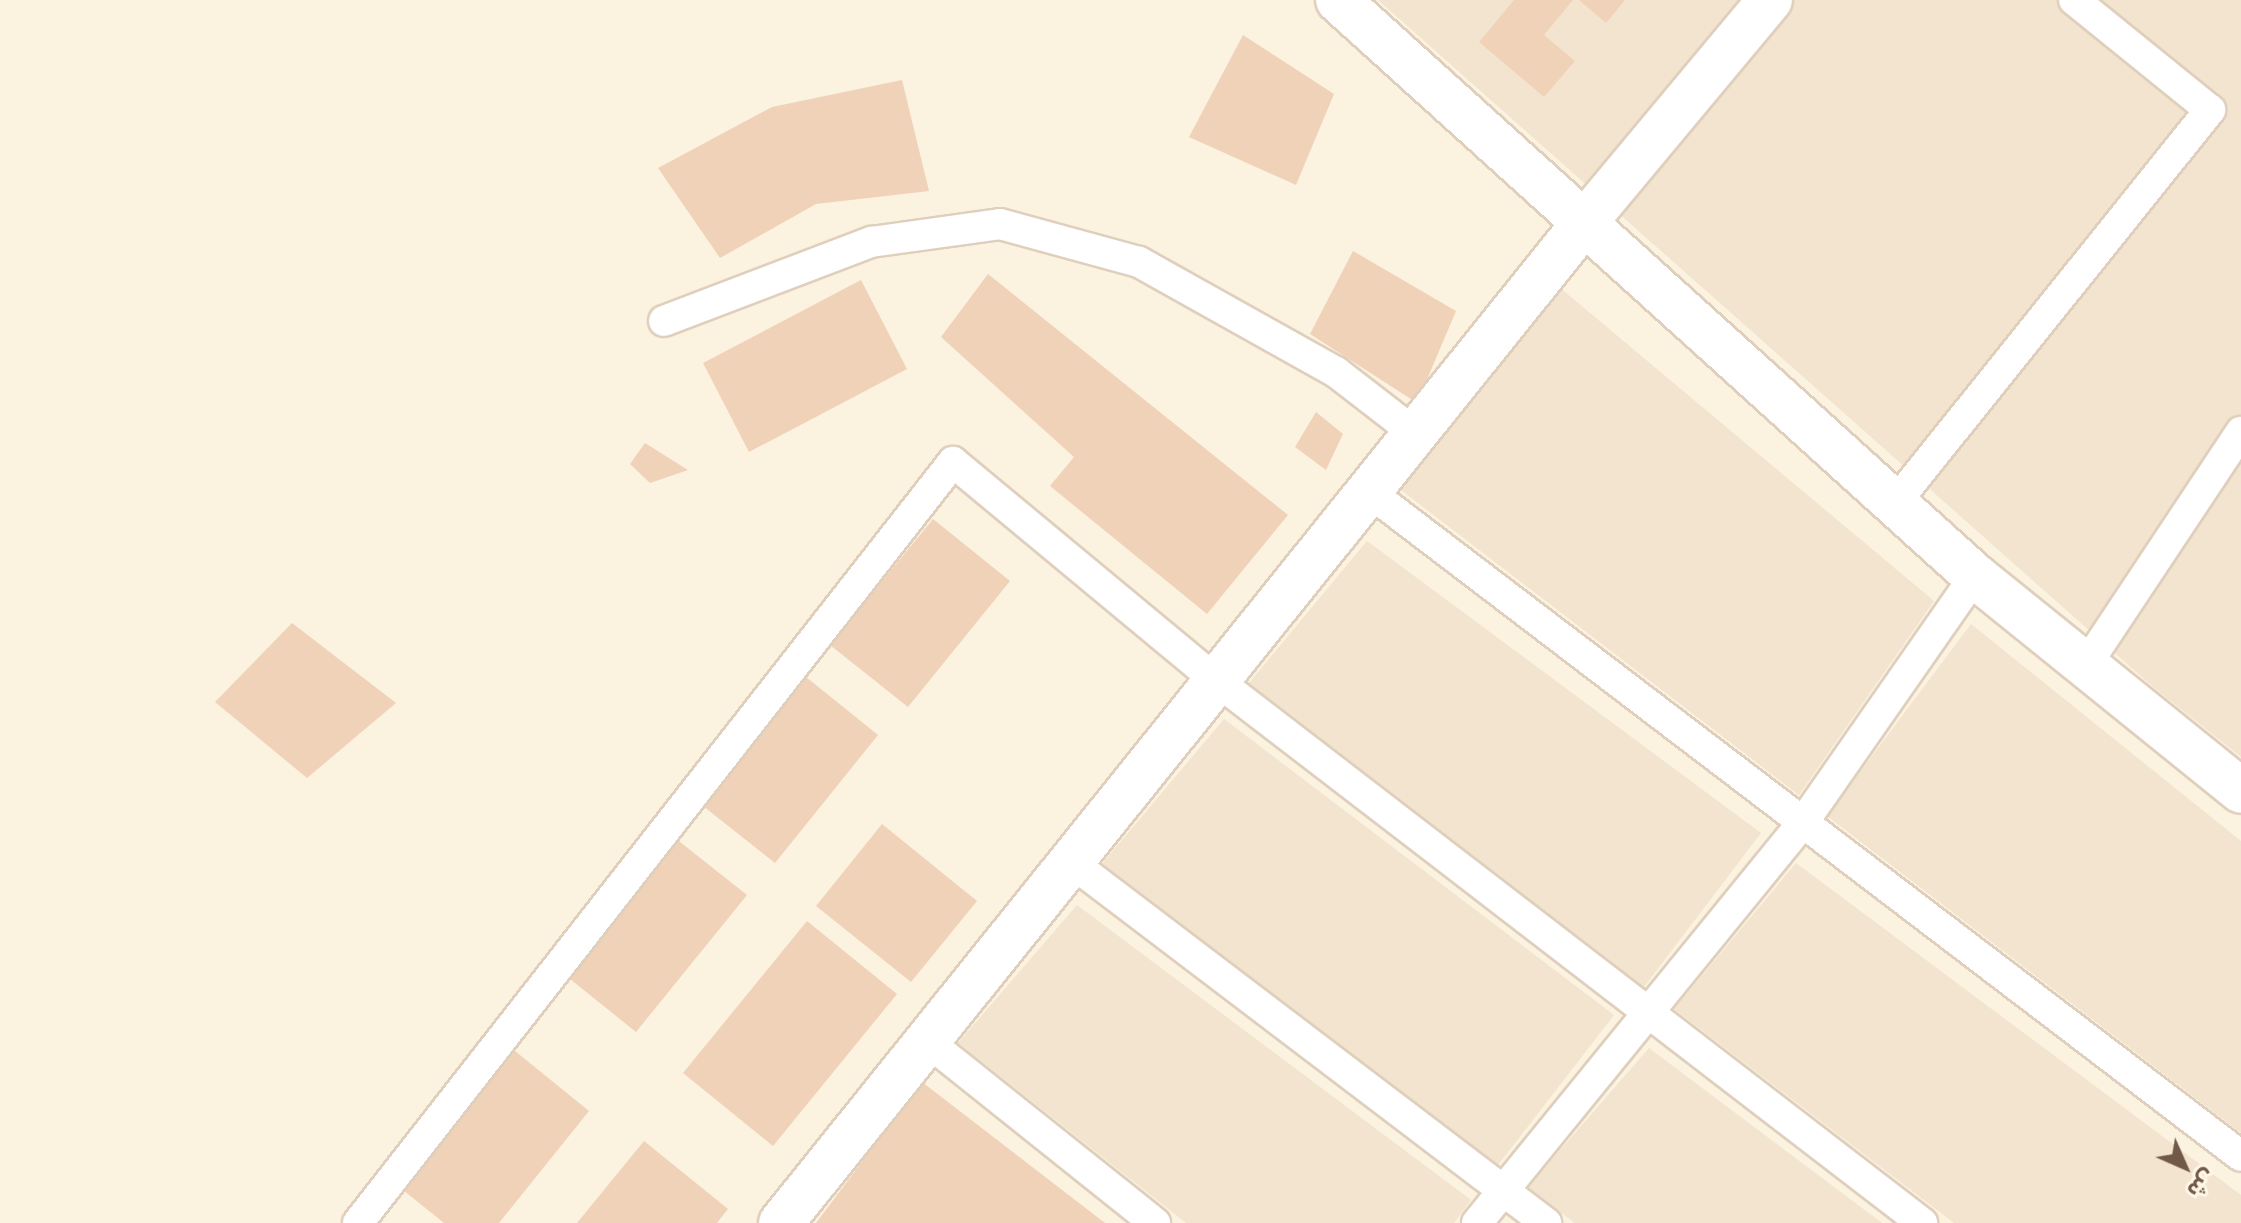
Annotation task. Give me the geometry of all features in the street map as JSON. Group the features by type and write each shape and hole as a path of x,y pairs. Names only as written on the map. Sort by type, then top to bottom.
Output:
{"street":[{"path":"1338,0 1975,576 2241,791"},
{"path":"781,1223 1585,222 1770,0"},
{"path":"1895,503 2210,110 2074,0"},
{"path":"664,321 871,242 1000,224 1139,262 1336,372 1415,433"},
{"path":"2086,665 2241,432"},
{"path":"358,1223 953,462 1216,680 1922,1223"},
{"path":"1368,491 2241,1156"},
{"path":"1477,1223 1804,821 1975,576"},
{"path":"1071,862 1546,1223"},
{"path":"927,1041 1155,1223"}],"shaded area":[{"path":"1378,0 2241,0 2241,757 2152,686"},
{"path":"1559,287 1934,601 1799,795 1397,487"},
{"path":"1367,541 1761,833 1644,987 1249,683"},
{"path":"1971,624 2241,841 2241,1133 1827,816"},
{"path":"1224,719 1614,1015 1498,1165 1101,865"},
{"path":"1796,863 2241,1195 2241,1223 1954,1223 1674,1009"},
{"path":"1077,905 1471,1200 1454,1223 1186,1223 958,1043"},
{"path":"1649,1048 1882,1223 1575,1223 1527,1188"}],"building":[{"path":"1514,0 1573,0 1544,35 1575,61 1544,97 1479,42"},
{"path":"1579,0 1625,0 1606,23"},
{"path":"1243,35 1334,94 1296,185 1189,137"},
{"path":"902,80 929,191 816,204 720,258 658,168 772,107"},
{"path":"1353,251 1456,311 1417,403 1310,334"},
{"path":"988,274 1288,515 1207,614 1050,486 1074,457 941,337"},
{"path":"861,280 907,369 749,452 703,363"},
{"path":"1316,412 1343,434 1326,470 1295,447"},
{"path":"645,443 688,470 650,483 630,464"},
{"path":"933,519 1010,581 908,707 830,645"},
{"path":"292,623 396,703 307,778 215,702"},
{"path":"806,677 878,735 775,863 703,806"},
{"path":"882,824 977,901 911,982 816,906"},
{"path":"675,838 747,895 636,1032 565,975"},
{"path":"807,921 897,994 773,1146 683,1073"},
{"path":"515,1051 589,1111 499,1223 444,1223 403,1190"},
{"path":"922,1082 1105,1223 816,1223"},
{"path":"644,1141 728,1209 717,1223 577,1223"}]}
